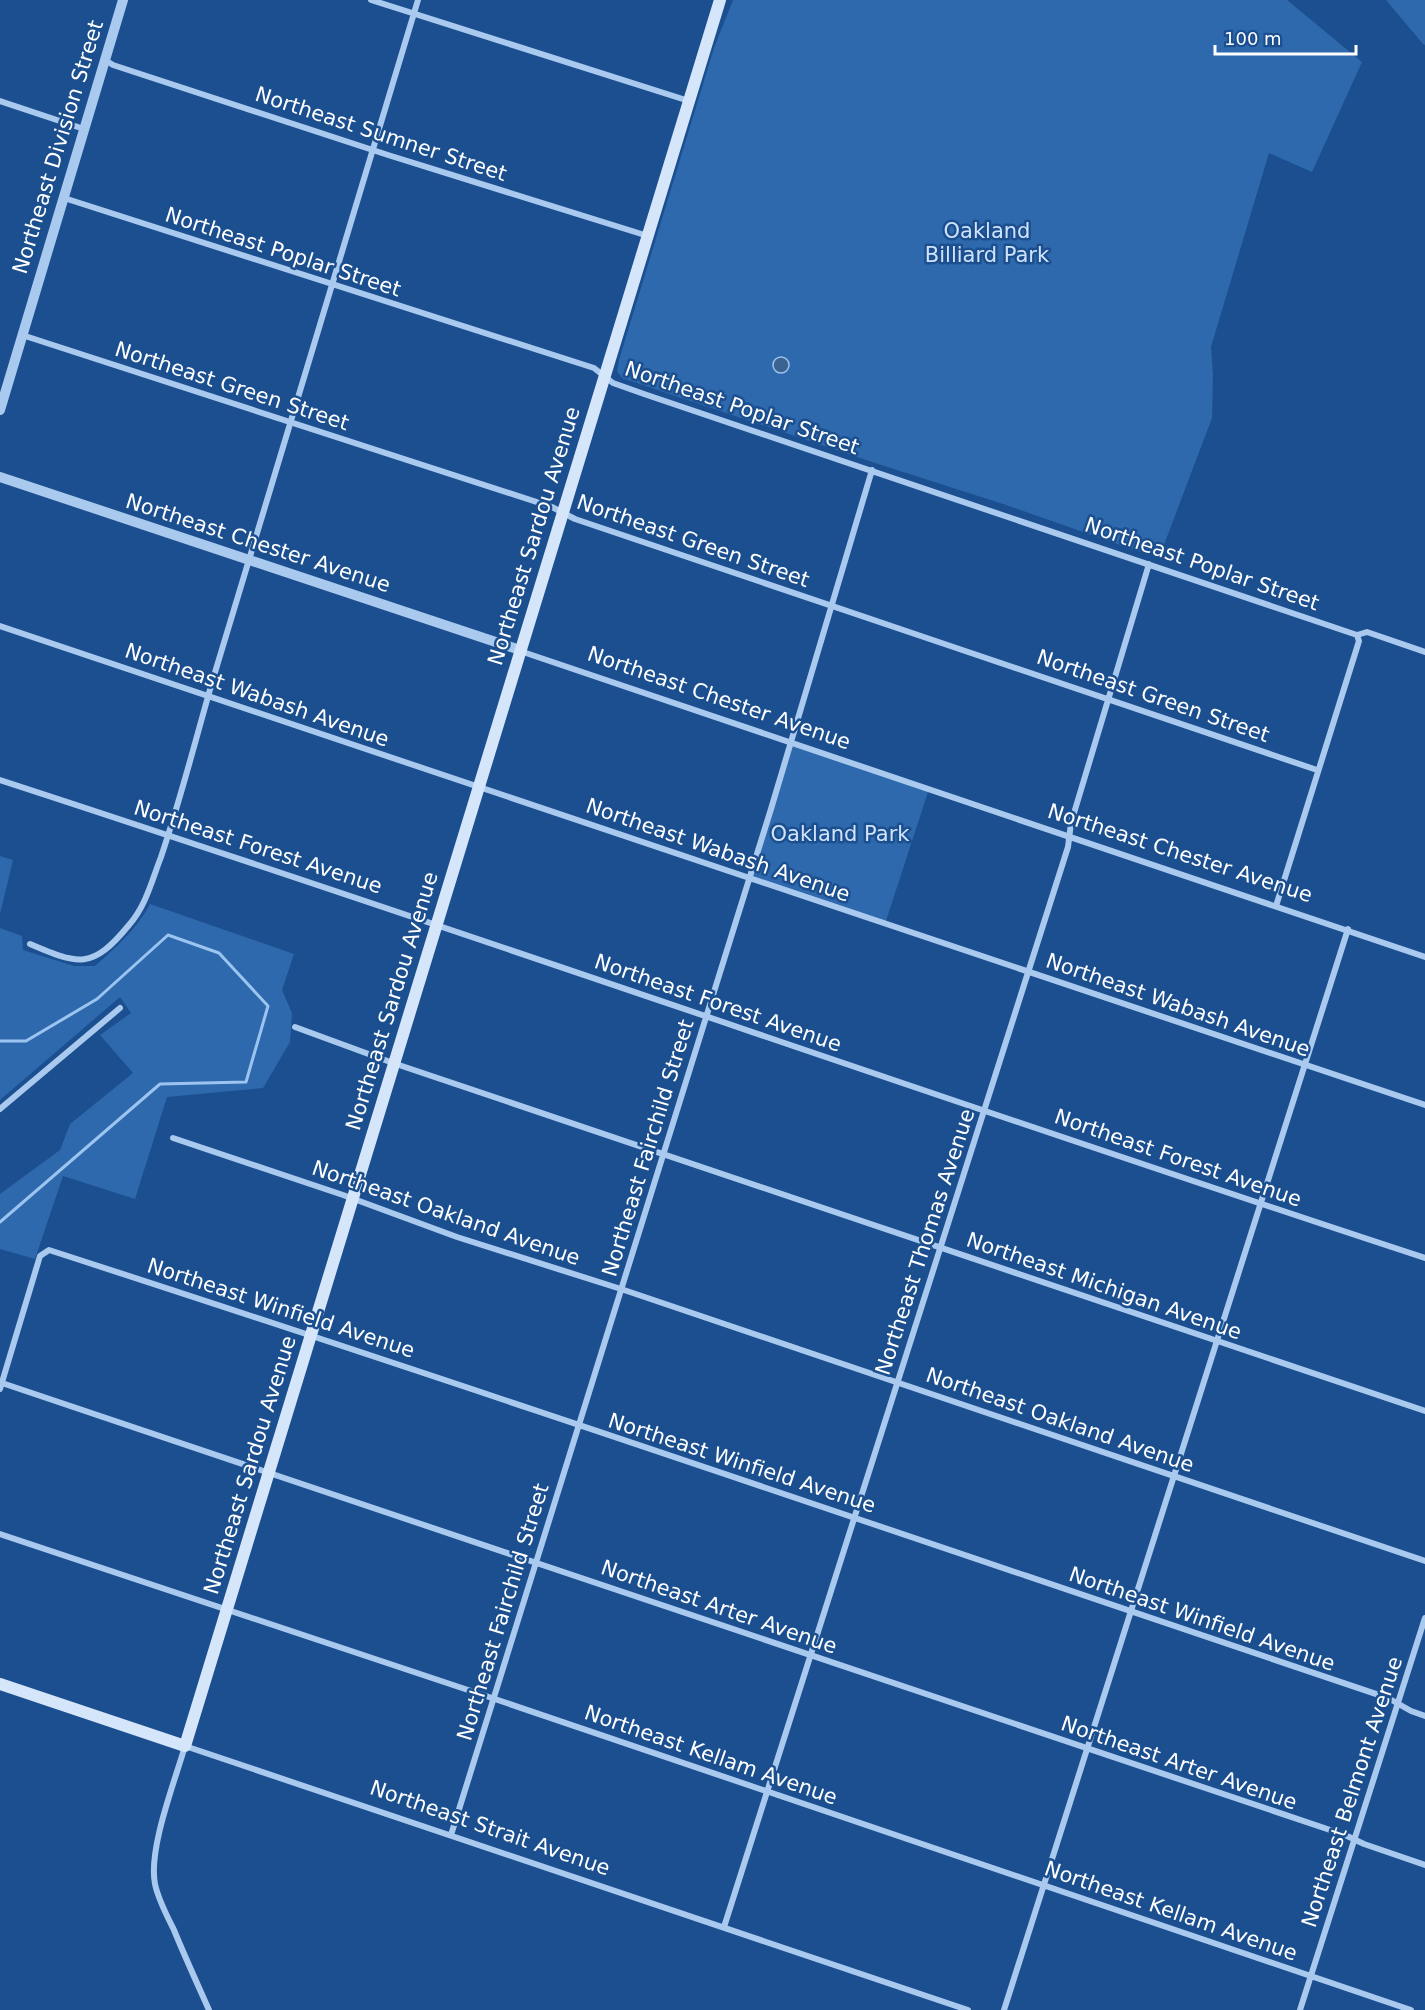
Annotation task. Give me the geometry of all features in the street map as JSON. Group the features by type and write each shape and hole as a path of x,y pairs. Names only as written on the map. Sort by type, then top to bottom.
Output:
{"main road":[{"name":"Northeast Sardou Avenue","path":"185,1746 604,375 722,0"},
{"name":"Northeast Strait Avenue","path":"0,1684 185,1746"}],"street":[{"name":"Northeast Division Street","path":"0,410 123,0"},
{"path":"371,0 689,101"},
{"path":"30,944 67,960 84,960 101,953 137,915 150,888 168,835 418,0"},
{"name":"Northeast Sumner Street","path":"105,60 373,150 648,236"},
{"path":"0,101 84,129"},
{"name":"Northeast Poplar Street","path":"64,198 594,368 613,383 1357,635 1367,632 1425,652"},
{"name":"Northeast Green Street","path":"22,335 552,507 574,519 1317,770"},
{"name":"Northeast Fairchild Street","path":"452,1835 791,743 872,470"},
{"name":"Northeast Chester Avenue","path":"0,477 520,650 1425,957"},
{"name":"Northeast Thomas Avenue","path":"724,1927 1029,972 1068,846 1071,824 1149,564"},
{"name":"Northeast Wabash Avenue","path":"0,626 1425,1105"},
{"path":"1276,906 1359,641 1357,635"},
{"name":"Northeast Forest Avenue","path":"0,780 436,924 984,1111 1425,1258"},
{"path":"1004,2010 1348,929"},
{"path":"0,1109 120,1008"},
{"name":"Northeast Michigan Avenue","path":"295,1027 393,1063 1425,1411"},
{"name":"Northeast Oakland Avenue","path":"173,1137 352,1198 457,1237 621,1289 1425,1561"},
{"name":"Northeast Winfield Avenue","path":"1,1386 40,1257 49,1250 311,1334 854,1517 1388,1698 1425,1716"},
{"name":"Northeast Arter Avenue","path":"1,1386 536,1562 1425,1865"},
{"name":"Northeast Kellam Avenue","path":"0,1534 1411,2010"},
{"name":"Northeast Belmont Avenue","path":"1300,2010 1425,1618"},
{"name":"Northeast Strait Avenue","path":"185,1746 968,2010"},
{"name":"Northeast Sardou Avenue","path":"185,1746 159,1834 154,1858 154,1879 167,1915 209,2010"}],"green space":[{"name":"Oakland Billiard Park","path":"733,0 1287,0 1362,62 1312,172 1269,153 1211,347 1212,418 1162,550 1157,554 1149,555 1003,504 622,378 617,371 619,360 714,48"},
{"path":"1386,0 1425,0 1425,45 1423,44"},
{"name":"Oakland Park","path":"791,743 929,789 885,924 749,878"},
{"path":"0,856 13,860 0,914"},
{"path":"150,904 294,954 282,990 292,1013 290,1042 263,1088 167,1097 135,1199 63,1176 35,1259 0,1249 0,1194 60,1150 70,1124 133,1073 100,1035 131,1013 120,997 0,1100 0,928 22,936 23,950 74,966 95,966 132,930"}],"shaded area":[{"path":"781,357 789,365 781,373 773,365"}],"waterway":[{"path":"0,1041 26,1041 97,999 168,935 219,953 268,1006 246,1082 160,1084 0,1222"}]}
